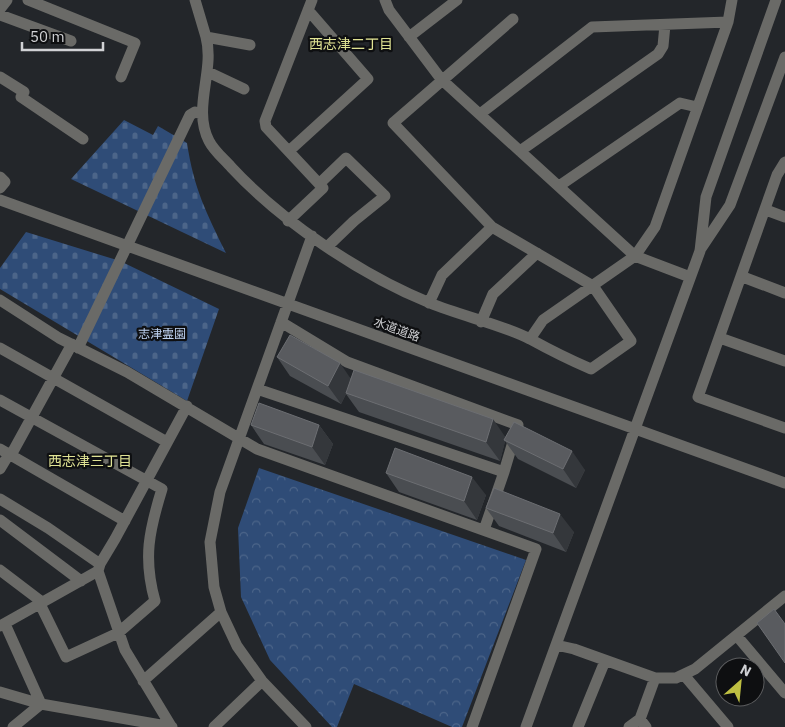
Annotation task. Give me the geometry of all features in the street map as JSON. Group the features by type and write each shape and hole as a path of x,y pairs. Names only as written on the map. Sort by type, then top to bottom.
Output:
{"street":[{"path":"0,9 7,0"},
{"path":"28,0 135,43 121,77"},
{"path":"195,0 210,50 202,114 209,141 215,150 244,180 288,221 375,275 429,303 530,339 558,356 591,369 631,341 593,286 492,227 393,122 441,79 514,19"},
{"path":"385,0 389,10 408,37 441,79 635,256 690,277"},
{"path":"408,37 456,0"},
{"path":"530,339 543,320 635,256 658,220 728,22 732,0"},
{"path":"700,251 706,196 776,0"},
{"path":"289,151 368,79 310,5"},
{"path":"288,221 323,188 266,127 265,121 310,5"},
{"path":"0,15 71,41"},
{"path":"480,114 592,27 728,22"},
{"path":"520,151 658,54 663,46 665,25"},
{"path":"206,37 250,45"},
{"path":"526,727 700,251 730,205 785,57"},
{"path":"208,72 244,89"},
{"path":"0,77 24,92 21,97 83,139"},
{"path":"559,186 680,103 697,107"},
{"path":"0,469 7,453 32,417 53,378 75,346 127,247 190,115 196,112 202,114"},
{"path":"319,184 346,158 385,196 354,220 328,246"},
{"path":"785,162 777,176 743,277 698,397 785,428"},
{"path":"0,177 5,182 0,188"},
{"name":"水道道路","path":"0,200 785,483"},
{"path":"766,210 785,218"},
{"path":"429,303 442,275 492,227"},
{"path":"306,727 262,681 237,646 221,612 214,587 210,542 220,492 312,236"},
{"path":"481,322 492,294 537,253"},
{"path":"743,277 785,292"},
{"path":"0,300 75,346 187,406 189,410 238,440 257,449 536,549 472,727"},
{"path":"281,322 347,362 518,425 484,530"},
{"path":"720,338 785,361"},
{"path":"0,348 167,442"},
{"path":"257,389 504,472"},
{"path":"0,400 162,489 150,528 148,576 155,601 118,633 66,656 41,603 0,570"},
{"path":"41,704 2,625 81,581 99,567 187,406"},
{"path":"7,453 125,520"},
{"path":"0,499 48,528 99,567 118,633 142,681 172,727"},
{"path":"0,520 81,581"},
{"path":"556,645 655,678 684,676 737,636 785,596"},
{"path":"142,681 221,612"},
{"path":"737,636 785,693"},
{"path":"578,727 605,660"},
{"path":"684,676 728,727"},
{"path":"629,727 643,723 655,678"},
{"path":"214,727 262,681"},
{"path":"0,692 41,704 172,727"},
{"path":"13,727 26,723 41,704"}],"green space":[{"path":"124,120 153,135 158,126 187,143 197,187 212,225 226,253 71,179"},
{"name":"志津霊園","path":"26,232 120,261 219,309 187,401 0,289 0,268"},
{"path":"259,468 526,560 462,727 452,727 354,684 337,727 332,727 270,660 241,597 238,528"}],"building":[{"path":"290,335 340,363 328,386 277,357"},
{"path":"354,370 493,419 486,442 346,393"},
{"path":"259,403 319,425 312,447 251,425"},
{"path":"514,422 572,451 563,469 504,440"},
{"path":"395,448 472,477 464,501 386,473"},
{"path":"494,488 560,514 553,533 486,508"},
{"path":"774,609 785,624 785,663 757,623"}],"district":[{"name":"西志津二丁目","path":"351,44"},
{"name":"西志津三丁目","path":"90,461"}]}
